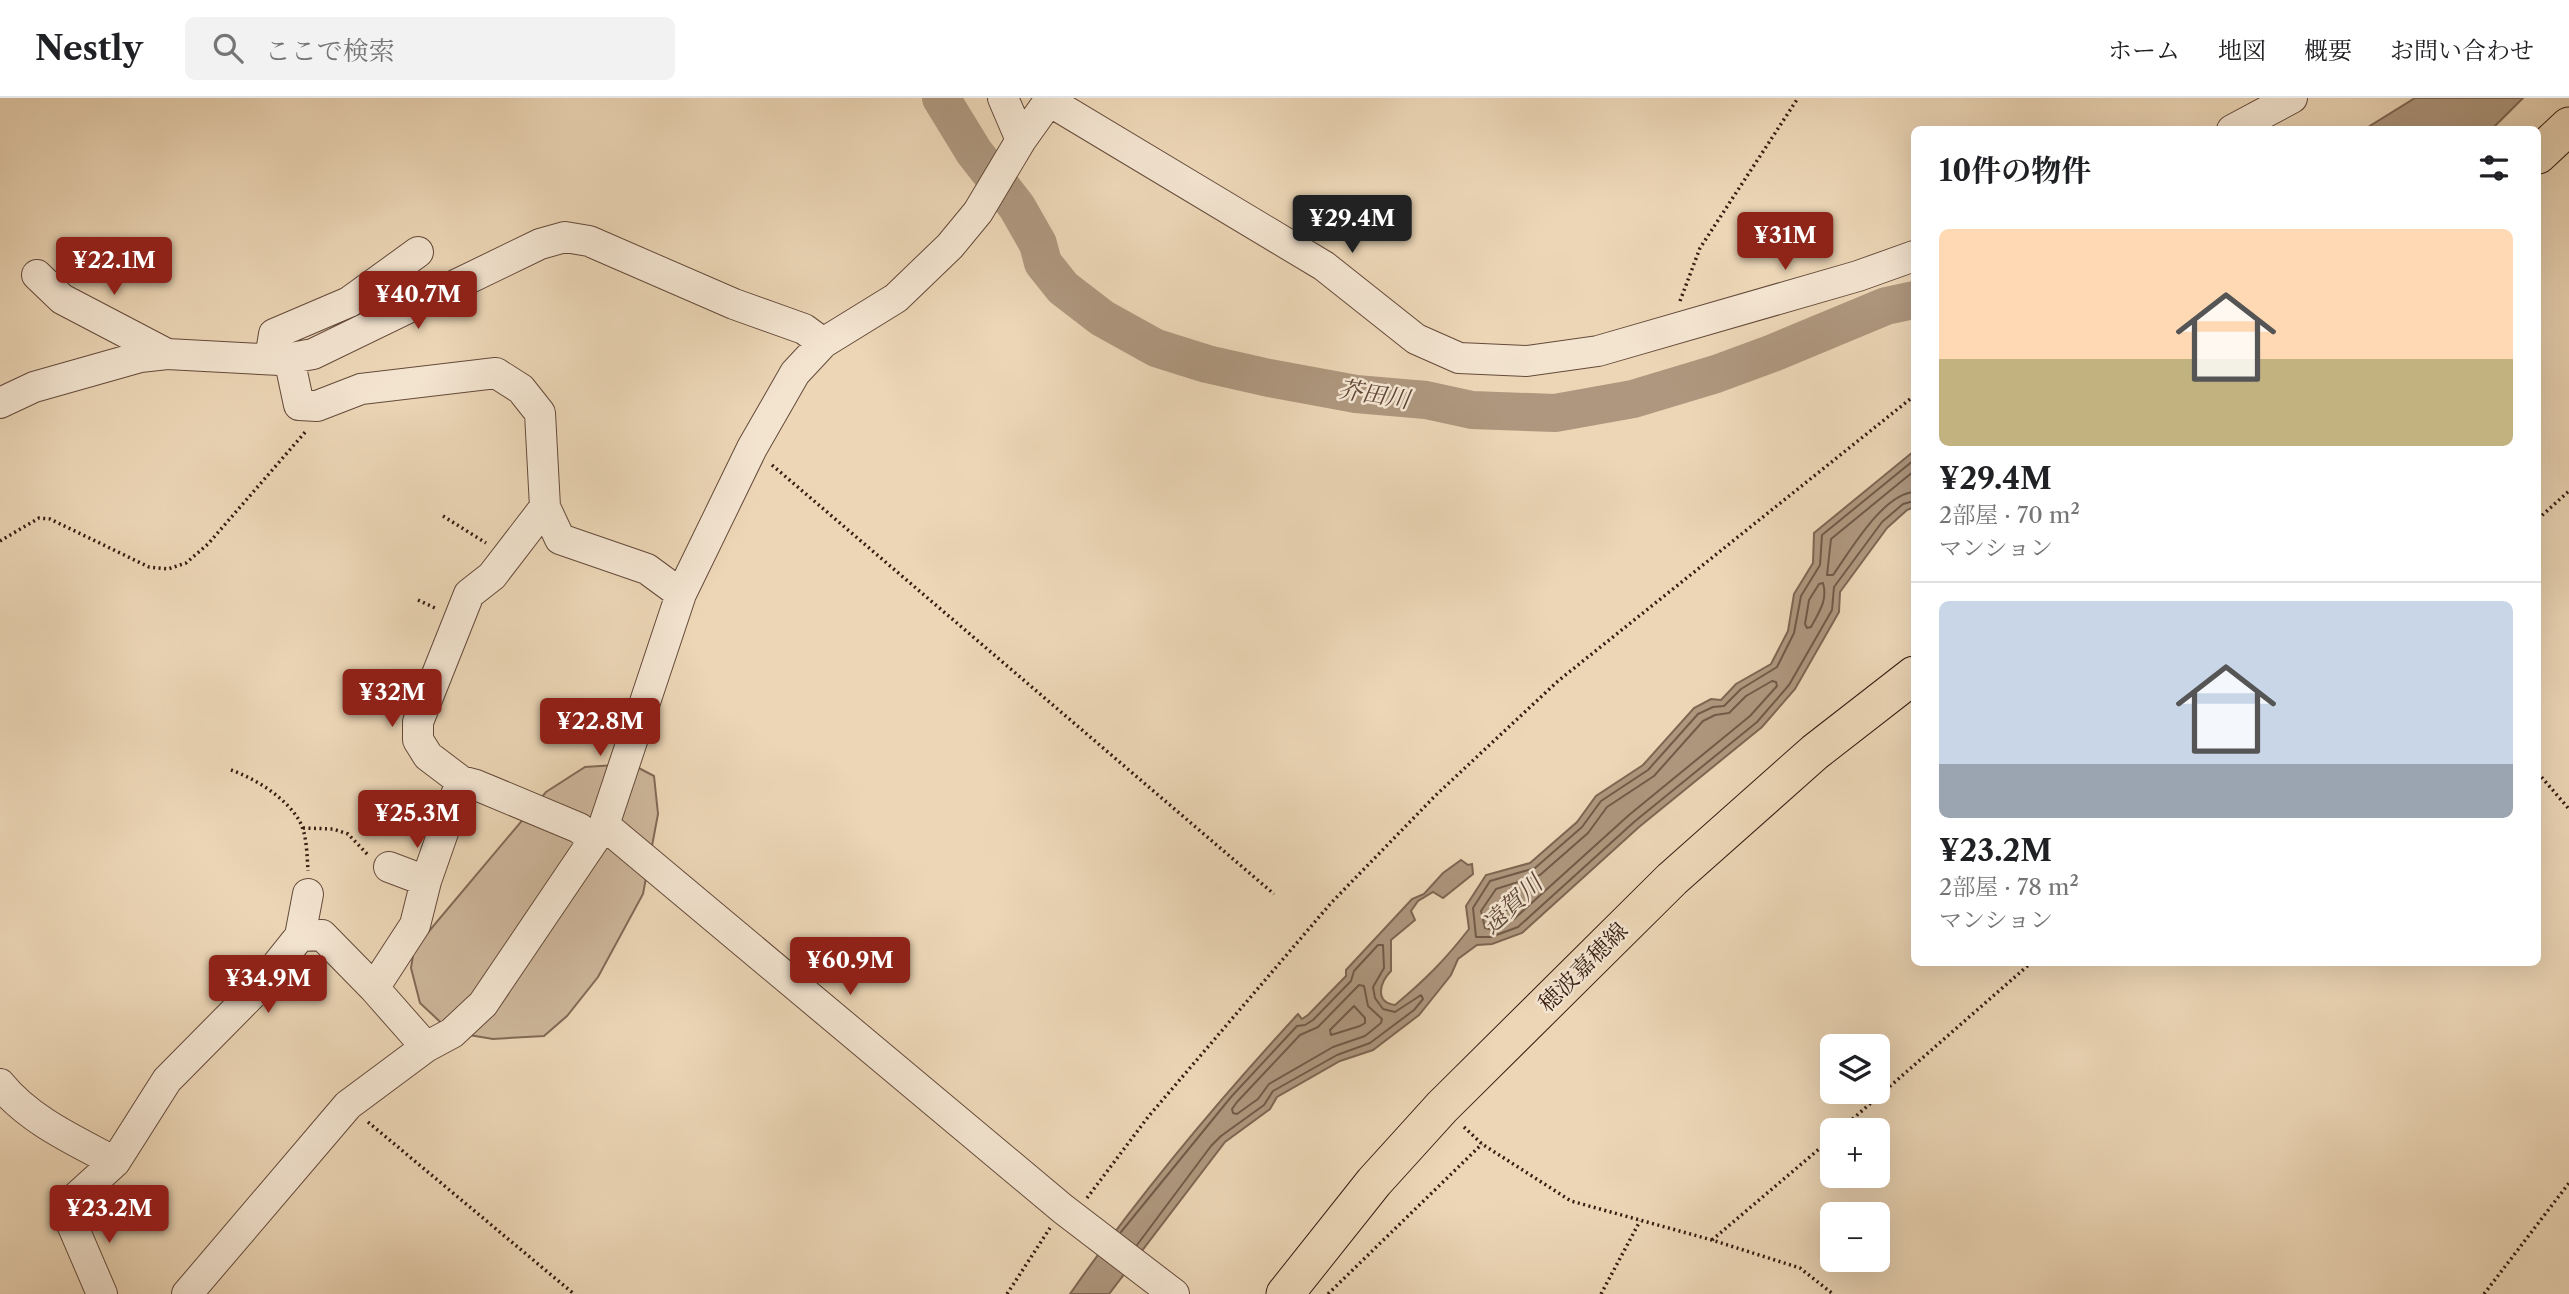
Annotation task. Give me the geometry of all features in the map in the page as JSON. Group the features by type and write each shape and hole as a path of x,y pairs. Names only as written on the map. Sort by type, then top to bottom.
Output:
{"main road":[{"path":"2541,152 2569,126"},
{"name":"穂波嘉穂線","path":"1285,1294 1374,1182 1442,1107 1672,879 1815,752 1911,677"}],"street":[{"path":"1003,98 1021,140"},
{"path":"2240,126 2292,98"},
{"path":"187,1294 348,1105 426,1047 452,1033 483,1004 599,832 681,594 752,448 795,373 823,343 896,298 950,246 978,212 1021,140 1050,99 1324,266 1416,340 1459,358 1527,361 1598,351 1858,276 1911,257"},
{"path":"0,403 34,387 140,357 167,354 279,359 313,354 540,244 565,237 589,241 734,304 804,329 823,343"},
{"path":"418,252 349,302 274,334 279,359 299,405 317,406 361,388 496,373 521,389 540,413 545,507 560,539 647,569 681,594"},
{"path":"37,275 62,299 167,354"},
{"path":"545,507 492,576 469,594 418,722 418,740 428,756 461,781 477,785 579,828 599,832 1068,1213 1174,1294"},
{"path":"374,988 415,925 426,881 461,781"},
{"path":"389,867 426,881"},
{"path":"102,1294 68,1215 70,1203 115,1162 167,1080 260,986 300,936 308,894"},
{"path":"300,936 322,935 426,1047"},
{"path":"0,1084 9,1095 52,1129 115,1162"}],"path":[{"path":"1670,332 1700,248 1798,98"},
{"path":"1007,1294 1068,1213 1322,914 1436,795 1558,681 1911,398"},
{"path":"0,541 39,518 50,519 149,567 168,569 186,563 208,544 309,428 317,406"},
{"path":"752,448 1274,894"},
{"path":"2541,516 2569,491"},
{"path":"443,516 487,544"},
{"path":"231,770 255,778 291,811 302,828 308,867 308,894"},
{"path":"2541,776 2569,809"},
{"path":"302,828 333,829 348,834 376,863 389,867"},
{"path":"1854,1118 2027,966"},
{"path":"348,1105 574,1294"},
{"path":"1442,1107 1482,1144 1571,1201 1712,1240 1800,1268 1833,1294"},
{"path":"1328,1294 1482,1144"},
{"path":"1712,1240 1820,1148"},
{"path":"2484,1294 2569,1182"},
{"path":"1601,1294 1640,1221"}],"shaded area":[{"path":"631,764 654,776 658,814 643,894 598,977 567,1016 544,1036 493,1039 451,1032 420,1003 411,968 414,949 546,792 585,767"}],"water":[{"path":"2415,98 2523,98 2495,126 2370,126"},
{"name":"遠賀川","path":"1911,453 1911,508 1887,528 1840,592 1839,612 1795,689 1762,727 1639,827 1522,933 1492,944 1477,945 1458,959 1451,975 1419,1015 1373,1050 1340,1061 1277,1097 1270,1109 1225,1142 1109,1294 1070,1294 1151,1185 1237,1081 1298,1014 1302,1019 1308,1015 1346,976 1346,970 1412,899 1424,894 1443,873 1461,860 1468,865 1472,864 1473,874 1443,898 1433,892 1418,901 1411,911 1415,920 1391,940 1391,971 1381,991 1384,1000 1395,1005 1434,969 1469,929 1466,906 1486,875 1530,863 1577,822 1596,796 1643,765 1694,708 1711,699 1721,700 1736,684 1771,664 1788,631 1794,594 1813,563 1814,533"}],"waterway":[{"name":"芥田川","path":"941,98 974,152 1017,207 1038,244 1043,263 1063,288 1102,318 1156,348 1207,364 1269,378 1356,394 1426,400 1472,410 1555,413 1633,399 1716,374 1886,306 1911,301"}]}
